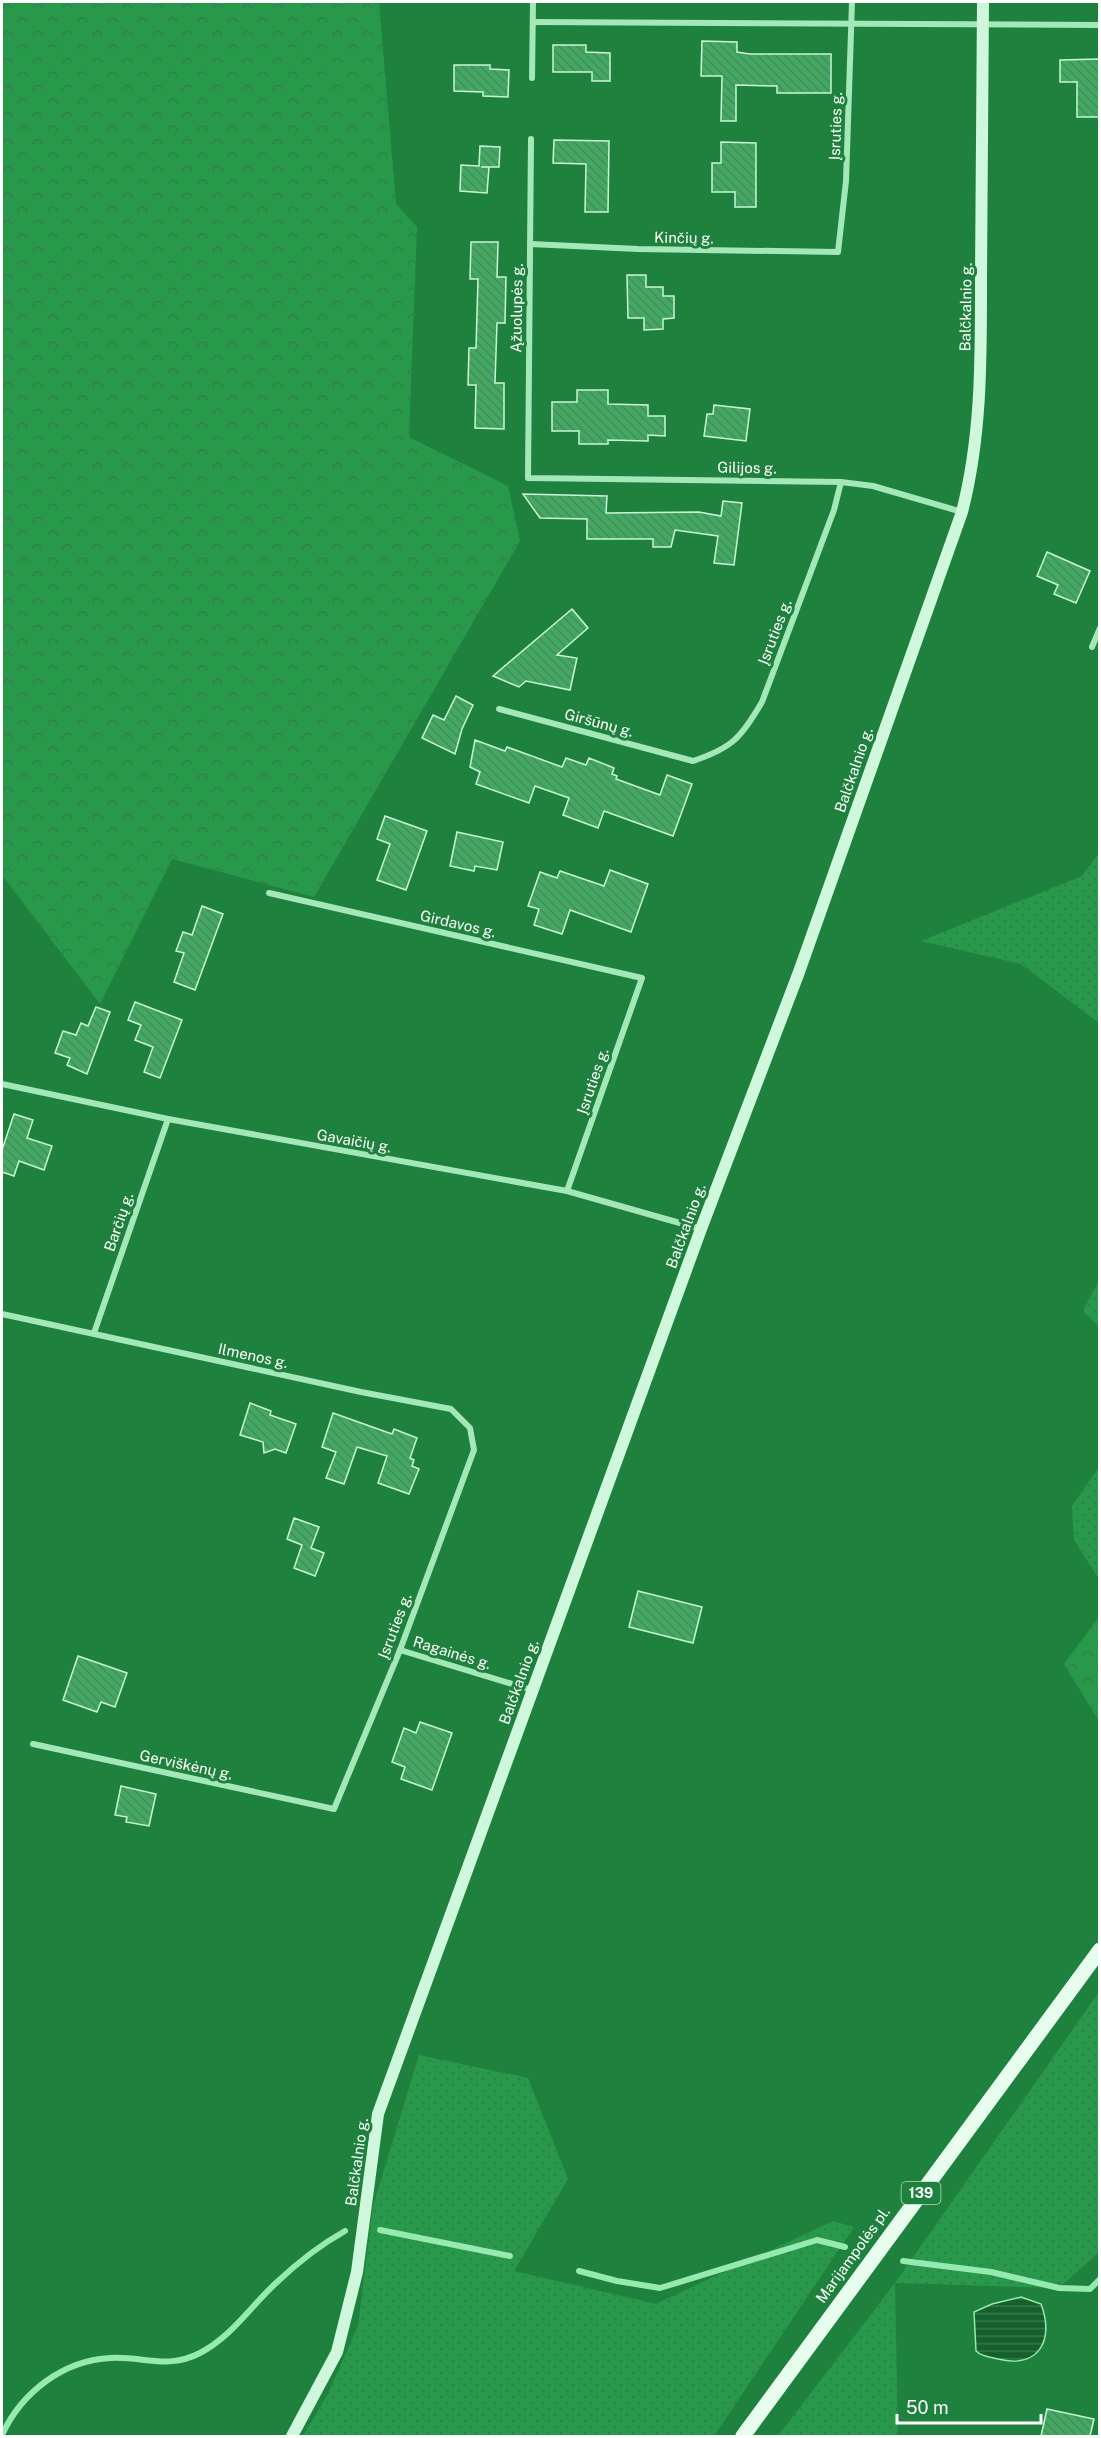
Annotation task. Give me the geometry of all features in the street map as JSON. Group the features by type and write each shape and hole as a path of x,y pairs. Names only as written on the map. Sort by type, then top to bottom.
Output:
{"main road":[{"name":"Marijampolės pl.","path":"743,2436 1100,1950"}],"street":[{"path":"532,78 533,2"},
{"name":"Įsruties g.","path":"838,252 846,181 852,2"},
{"name":"Balčkalnio g.","path":"292,2436 337,2352 357,2272 378,2114 701,1229 799,972 962,512 977,437 981,365 983,2"},
{"path":"533,22 1100,25"},
{"name":"Ąžuolupės g.","path":"528,478 531,139"},
{"name":"Kinčių g.","path":"530,244 638,249 838,252"},
{"name":"Gilijos g.","path":"528,478 841,482 873,486 962,512"},
{"name":"Įsruties g.","path":"693,761 723,751 748,725 762,702 834,510 841,482"},
{"path":"1092,647 1100,628"},
{"name":"Giršūnų g.","path":"499,709 693,761"},
{"name":"Girdavos g.","path":"269,893 642,978"},
{"name":"Įsruties g.","path":"567,1191 642,978"},
{"name":"Gavaičių g.","path":"2,1084 168,1119 567,1191 701,1229"},
{"name":"Barčių g.","path":"94,1333 168,1119"},
{"name":"Ilmenos g.","path":"2,1314 361,1392 451,1408 470,1428 474,1450"},
{"name":"Įsruties g.","path":"334,1809 400,1650 474,1450"},
{"name":"Ragainės g.","path":"400,1650 532,1690"},
{"name":"Gerviškėnų g.","path":"33,1744 334,1809"}],"green space":[{"path":"2,2 379,2 396,204 417,227 409,437 508,486 520,541 314,897 172,859 100,1004 2,875"},
{"path":"1099,853 1099,1023 1021,964 921,941 1082,876"},
{"path":"1099,1280 1100,1327 1083,1311"},
{"path":"1099,1467 1099,1579 1074,1540 1072,1506"},
{"path":"1099,1617 1099,1721 1064,1664"},
{"path":"1099,1992 1099,2252 1059,2288 895,2283"},
{"path":"419,2055 528,2078 568,2179 514,2271 656,2304 833,2221 854,2227 714,2436 303,2436 328,2394 358,2326 373,2206"},
{"path":"895,2283 898,2436 778,2436"}],"shaded area":[{"path":"1021,2297 1041,2304 1046,2330 1040,2349 1033,2356 1024,2360 1012,2361 986,2357 978,2353 974,2312 992,2304"}],"building":[{"path":"702,41 737,42 737,52 750,54 831,54 831,93 777,93 777,86 736,85 736,121 721,121 722,76 701,76"},
{"path":"553,45 586,45 586,52 610,53 610,81 592,81 592,72 553,72"},
{"path":"1100,59 1100,117 1077,117 1077,82 1060,82 1060,60"},
{"path":"454,65 490,65 490,69 509,70 508,97 483,96 483,92 454,91"},
{"path":"554,140 609,141 608,212 585,212 586,164 553,163"},
{"path":"721,142 756,143 756,207 735,207 735,192 712,192 712,163 721,163"},
{"path":"480,146 500,147 499,167 489,167 487,193 460,191 461,165 479,166"},
{"path":"471,242 498,242 497,277 506,277 505,323 497,323 495,383 504,383 504,429 475,428 476,385 468,385 469,348 476,348 478,279 470,279"},
{"path":"627,275 646,275 646,287 663,287 663,296 674,296 674,318 663,319 663,329 644,330 644,318 628,318"},
{"path":"577,390 608,390 608,404 648,405 648,416 665,416 665,436 648,435 648,441 608,440 608,444 579,444 579,431 552,431 552,402 577,402"},
{"path":"714,405 750,409 746,441 704,436 707,414 713,414"},
{"path":"523,494 607,496 606,513 699,512 721,516 723,501 742,503 734,565 714,563 718,536 675,530 671,547 653,547 653,539 587,539 587,519 540,518"},
{"path":"1047,552 1090,571 1076,603 1054,594 1058,585 1037,576"},
{"path":"572,609 588,628 557,655 577,658 570,690 526,681 519,687 493,676"},
{"path":"456,696 473,705 462,729 455,754 422,738 433,715 444,720"},
{"path":"475,740 505,751 507,747 562,767 566,758 586,765 589,758 614,768 612,774 617,776 616,779 660,795 667,775 692,784 673,836 604,811 598,828 563,815 569,798 535,786 529,803 476,784 480,772 470,767"},
{"path":"385,816 427,831 406,890 377,880 390,844 377,839"},
{"path":"457,832 503,842 497,870 475,866 474,871 450,866"},
{"path":"610,870 648,884 631,932 570,910 562,934 534,925 539,909 528,906 540,872 557,878 560,871 604,886"},
{"path":"202,906 223,914 195,990 174,982 184,953 176,951 183,932 192,935"},
{"path":"135,1002 182,1020 160,1078 144,1072 153,1047 135,1040 141,1025 128,1020"},
{"path":"96,1007 110,1012 87,1074 67,1065 70,1058 55,1053 63,1031 76,1035 81,1023 88,1026"},
{"path":"14,1114 33,1120 27,1138 52,1146 44,1170 19,1161 14,1176 2,1172 2,1150"},
{"path":"250,1403 271,1411 270,1415 296,1424 286,1453 275,1449 264,1453 263,1442 240,1435"},
{"path":"333,1413 392,1434 394,1429 417,1438 410,1458 414,1460 412,1466 419,1469 409,1494 378,1483 387,1456 357,1447 344,1484 326,1478 336,1452 322,1447"},
{"path":"294,1518 319,1527 311,1548 324,1553 315,1576 294,1568 302,1545 287,1539"},
{"path":"638,1591 702,1607 693,1643 629,1627"},
{"path":"78,1656 127,1673 115,1707 101,1702 97,1712 63,1700"},
{"path":"420,1722 452,1733 432,1790 401,1779 405,1767 392,1762 404,1728 416,1733"},
{"path":"121,1786 156,1794 149,1826 126,1822 127,1817 115,1815"},
{"path":"1047,2409 1094,2419 1090,2436 1041,2436"}],"waterway":[{"path":"380,2230 510,2256"},
{"path":"2,2435 10,2420 32,2393 60,2372 76,2365 111,2358 177,2361 200,2353 231,2330 292,2268 345,2231"},
{"path":"579,2271 617,2281 660,2288 817,2240 845,2247"},
{"path":"903,2261 991,2272 1059,2288 1090,2289 1100,2279"}]}
